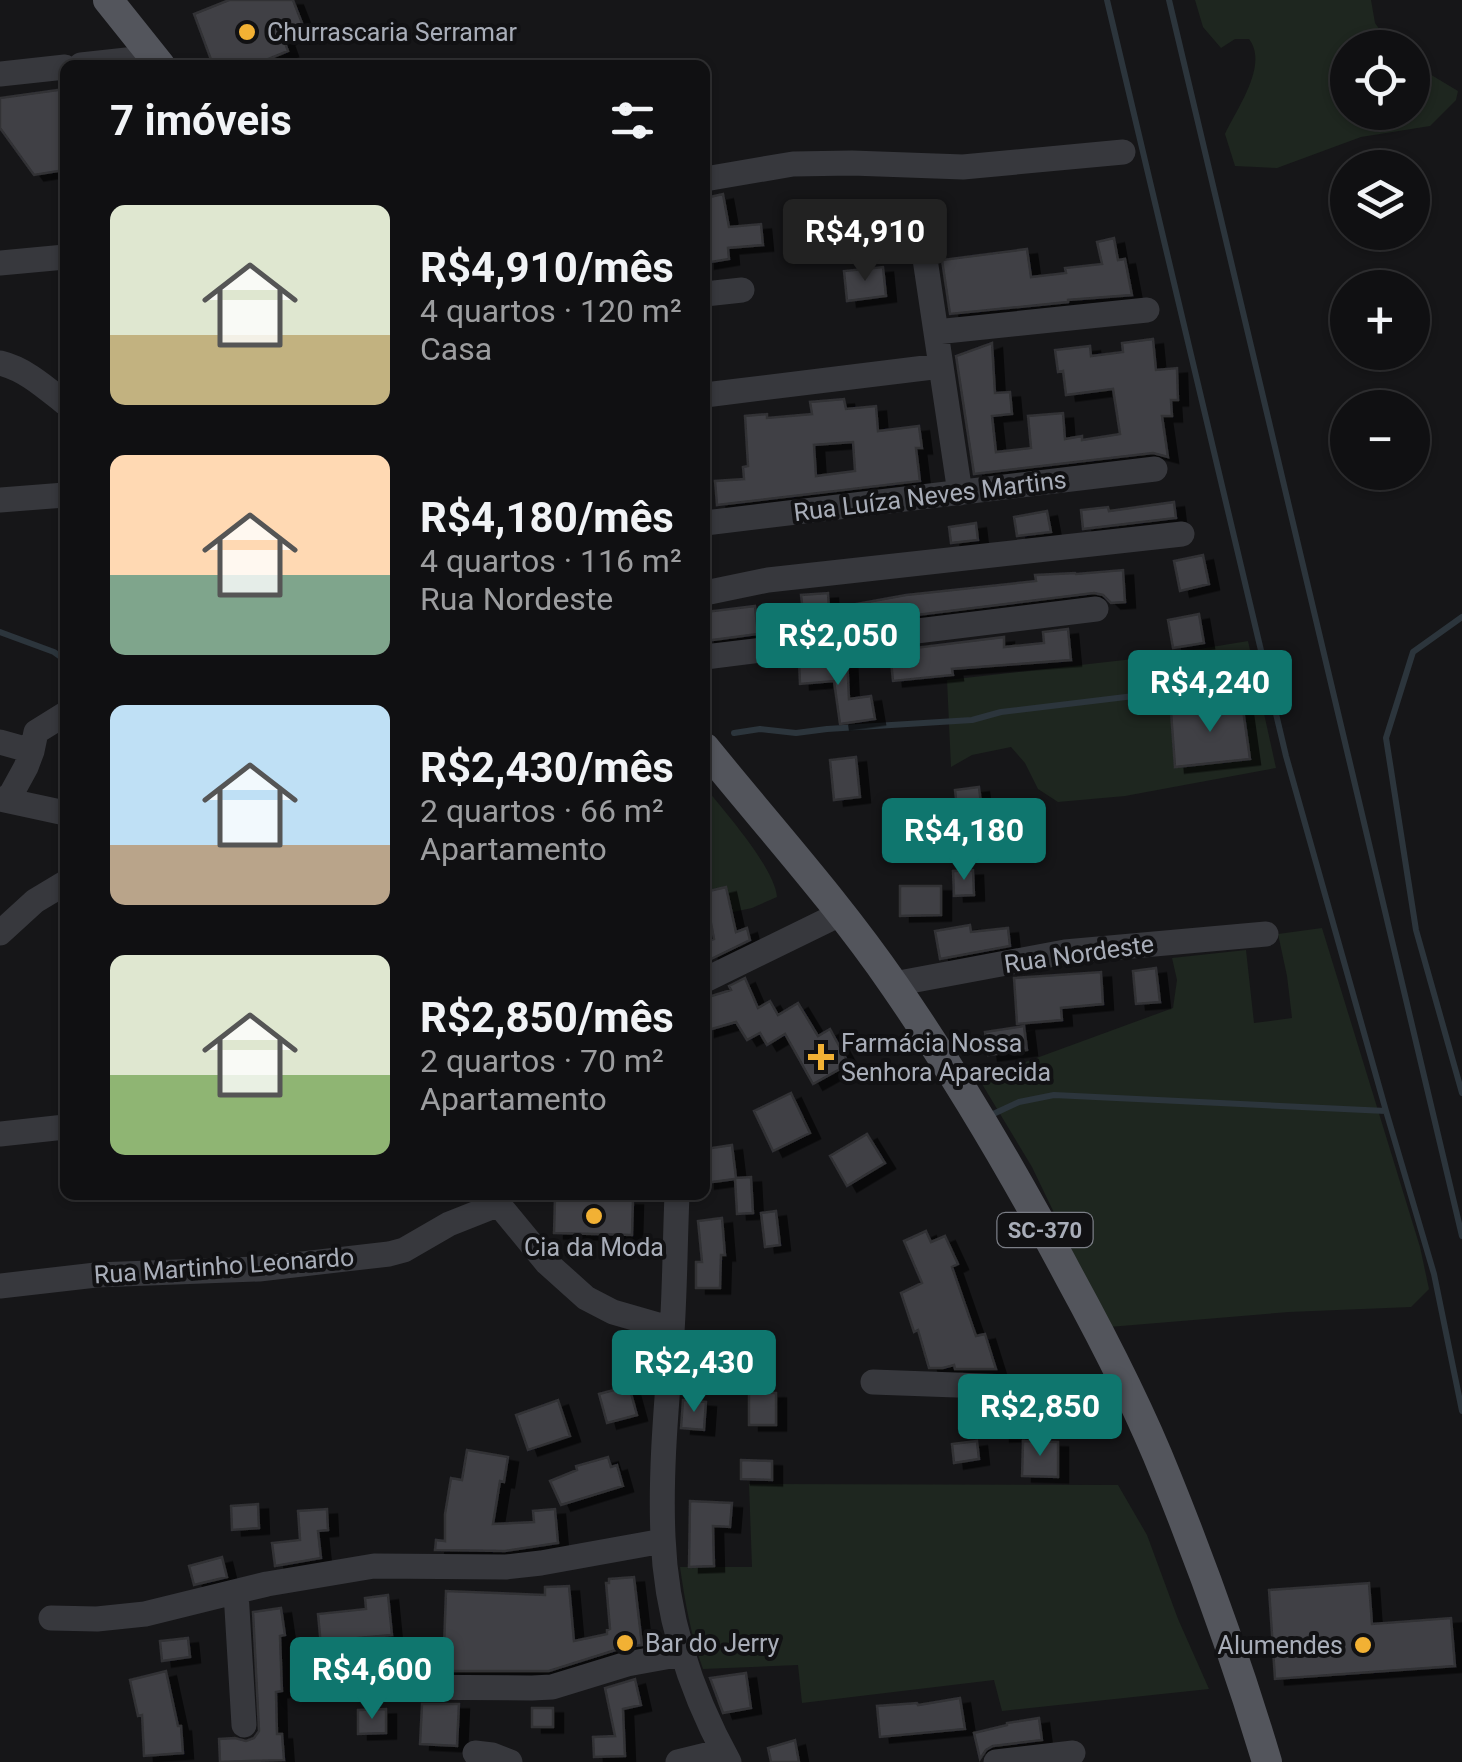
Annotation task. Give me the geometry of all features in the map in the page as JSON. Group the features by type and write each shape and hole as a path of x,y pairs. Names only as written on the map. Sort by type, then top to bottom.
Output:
{"main road":[{"path":"108,0 156,60"},
{"name":"SC-370","path":"710,755 894,984 1011,1170 1095,1324 1166,1474 1227,1636 1267,1762"}],"street":[{"path":"0,74 60,68"},
{"path":"710,178 793,164 963,167 1124,152"},
{"path":"0,264 60,258"},
{"path":"925,259 960,492"},
{"path":"710,293 742,290"},
{"path":"936,332 1147,310"},
{"path":"0,363 34,378 60,399"},
{"path":"710,394 941,366"},
{"name":"Rua Luíza Neves Martins","path":"710,522 1155,469"},
{"path":"0,500 60,495"},
{"path":"710,592 768,580 1182,534"},
{"path":"710,656 1096,608"},
{"path":"60,717 36,732 26,767 4,799 60,813"},
{"path":"0,742 32,751"},
{"path":"0,933 34,900 60,886"},
{"path":"710,978 840,914"},
{"name":"Rua Nordeste","path":"894,984 1065,952 1266,934"},
{"path":"0,1134 60,1128"},
{"path":"494,1200 547,1263 586,1298 613,1312 672,1329"},
{"name":"Rua Martinho Leonardo","path":"0,1286 96,1275 260,1269 389,1254 404,1250 494,1200"},
{"path":"677,1200 663,1541 670,1601 682,1654 726,1757 678,1762"},
{"path":"873,1382 1127,1391"},
{"path":"51,1618 145,1614 311,1575 374,1566 541,1564 663,1541"},
{"path":"236,1592 244,1725"},
{"path":"374,1687 552,1686 628,1664 682,1654"},
{"path":"475,1752 510,1762"},
{"path":"996,1762 1073,1753"}],"shaded area":[{"path":"1195,0 1371,0 1380,30 1330,30 1330,130 1405,130 1361,137 1277,168 1235,166 1225,134 1249,87 1254,49 1249,39 1235,39 1221,48 1203,27"},
{"path":"1430,74 1458,91 1456,100 1430,126"},
{"path":"1248,641 1276,768 1125,796 1058,802 1038,789 1025,763 1011,747 972,755 951,767 947,680 1151,657"},
{"path":"710,793 758,856 774,885 777,897 752,908 710,917"},
{"path":"1322,928 1420,1247 1429,1289 1411,1307 1289,1312 1109,1327 1032,1167 979,1079 1173,1008 1177,980 1172,958 1246,950 1254,1023 1292,1018 1278,934"},
{"path":"749,1484 1118,1485 1147,1535 1209,1689 1002,1711 994,1680 802,1703 798,1665 703,1669 680,1567 752,1567"}],"building":[{"name":"Churrascaria Serramar","path":"229,0 293,0 302,23 284,40 288,51 266,60 211,60 194,14"},
{"path":"60,90 60,171 34,175 0,128 0,98"},
{"path":"723,194 729,227 761,224 763,245 728,248 729,259 710,262 710,197"},
{"path":"1114,238 1118,260 1125,259 1132,295 950,314 942,260 1027,249 1031,277 1066,273 1065,268 1102,264 1097,242"},
{"path":"883,267 886,296 847,301 844,271"},
{"path":"1153,339 1156,370 1177,368 1178,400 1171,400 1172,416 1162,416 1168,457 1153,453 974,474 956,356 992,343 995,393 1010,392 1012,414 992,416 996,452 1031,448 1028,416 1063,413 1065,439 1120,434 1113,389 1066,395 1055,350 1090,346 1091,356 1123,352 1122,343"},
{"path":"844,399 846,409 876,406 878,431 919,426 922,448 916,448 920,481 717,505 715,481 744,479 743,467 748,466 745,416 812,414 810,402","holes":["853,442 855,471 816,476 814,445"]},
{"path":"1174,502 1176,518 1083,529 1081,510 1108,507 1109,511"},
{"path":"1047,511 1051,532 1017,536 1014,517"},
{"path":"976,523 978,540 951,543 949,527"},
{"path":"1203,555 1209,584 1180,591 1174,561"},
{"path":"1123,570 1125,602 1111,603 1094,593 795,630 793,614 803,613 801,595 828,593 829,609 906,595 1036,581 1035,575"},
{"path":"755,606 758,634 710,640 710,611"},
{"path":"1199,614 1204,643 1173,648 1168,620"},
{"path":"1068,629 1071,660 952,669 953,675 893,681 890,651 1004,637 1004,647 1044,643 1043,632"},
{"path":"847,656 849,699 871,696 875,719 840,724 834,681 800,684 799,662"},
{"path":"1242,702 1250,759 1175,767 1171,712"},
{"path":"856,757 860,797 834,800 830,760"},
{"path":"979,787 987,850 962,853 955,790"},
{"path":"973,870 974,895 954,896 953,871"},
{"path":"900,886 941,886 941,915 900,916"},
{"path":"726,887 736,932 747,928 750,940 711,959 710,940 714,939 710,891"},
{"path":"970,925 971,932 1008,928 1010,946 940,959 935,931"},
{"path":"1156,968 1160,1002 1136,1004 1133,971"},
{"path":"1101,972 1103,1004 1061,1008 1062,1020 1017,1024 1014,978"},
{"path":"745,978 758,1008 770,1001 778,1015 798,1003 818,1036 830,1029 849,1064 813,1084 785,1034 767,1045 760,1033 747,1040 736,1022 710,1030 710,996 731,990 729,986"},
{"path":"1024,1026 1027,1050 988,1055 985,1032"},
{"path":"791,1093 810,1133 773,1151 754,1111"},
{"path":"867,1134 885,1163 847,1186 830,1156"},
{"path":"732,1145 736,1178 751,1177 753,1213 737,1214 735,1179 710,1182 710,1148"},
{"name":"Cia da Moda","path":"555,1200 633,1200 632,1235 554,1233"},
{"path":"776,1211 780,1245 765,1247 761,1213"},
{"path":"722,1218 725,1255 721,1255 720,1288 696,1288 696,1262 702,1262 698,1221"},
{"path":"926,1231 931,1242 945,1236 958,1264 952,1267 976,1336 985,1334 996,1369 955,1369 954,1365 929,1368 901,1293 922,1283 904,1241"},
{"path":"629,1386 637,1415 607,1423 599,1394"},
{"path":"749,1393 776,1393 776,1425 749,1425"},
{"path":"558,1400 570,1436 528,1450 516,1415"},
{"path":"683,1400 706,1402 704,1430 681,1428"},
{"path":"1000,1412 1036,1413 1036,1435 1000,1436"},
{"path":"977,1441 979,1459 954,1463 952,1444"},
{"path":"1023,1441 1058,1442 1058,1477 1022,1476"},
{"path":"467,1450 508,1457 493,1524 534,1522 533,1511 555,1509 558,1543 505,1551 435,1550 436,1540 445,1541 451,1478 462,1480"},
{"path":"608,1457 611,1467 617,1465 623,1486 561,1505 550,1481 577,1470 576,1466"},
{"path":"741,1460 772,1461 772,1480 741,1479"},
{"path":"690,1501 732,1503 730,1527 713,1526 714,1566 689,1567"},
{"path":"258,1504 259,1528 232,1530 231,1506"},
{"path":"327,1509 328,1530 318,1531 321,1558 275,1566 272,1543 300,1540 298,1511"},
{"path":"222,1557 227,1577 194,1585 189,1566"},
{"path":"634,1577 642,1645 549,1671 420,1671 421,1645 444,1646 446,1591 545,1595 545,1587 569,1586 574,1641 607,1634 610,1629 606,1583 609,1579"},
{"name":"Alumendes","path":"1369,1583 1372,1624 1451,1618 1455,1666 1275,1679 1269,1590"},
{"path":"388,1595 392,1635 348,1639 349,1655 322,1657 318,1614 366,1609 365,1598"},
{"path":"281,1608 285,1635 280,1636 282,1691 276,1692 277,1734 282,1734 284,1760 220,1762 219,1739 246,1741 259,1731 253,1612"},
{"path":"188,1638 190,1657 162,1661 160,1641"},
{"path":"166,1671 181,1726 183,1753 144,1756 142,1715 138,1716 130,1680"},
{"path":"746,1673 751,1708 723,1713 710,1678"},
{"path":"635,1679 641,1705 623,1709 625,1756 594,1757 593,1737 615,1736 605,1688"},
{"path":"960,1698 965,1729 880,1737 877,1706"},
{"path":"422,1704 459,1704 457,1746 420,1744"},
{"path":"532,1708 553,1708 553,1727 532,1727"},
{"path":"386,1709 386,1733 358,1734 358,1710"},
{"path":"1039,1718 1042,1740 993,1746 980,1759 974,1733"},
{"path":"795,1740 799,1762 771,1762 768,1748"}],"waterway":[{"path":"1107,0 1286,756 1434,1274 1462,1411"},
{"path":"1169,0 1462,1236"},
{"path":"1462,617 1413,652 1386,738 1416,930 1462,1093"},
{"path":"0,632 60,656"},
{"path":"734,733 760,729 796,733 972,720 1001,712 1134,696 1266,669"},
{"path":"991,1115 1019,1102 1054,1095 1386,1111"}],"place":[{"name":"Churrascaria Serramar","path":"247,32"},
{"name":"Farmácia Nossa Senhora Aparecida","path":"821,1057"},
{"name":"Cia da Moda","path":"594,1216"},
{"name":"Bar do Jerry","path":"625,1643"},
{"name":"Alumendes","path":"1363,1645"}]}
